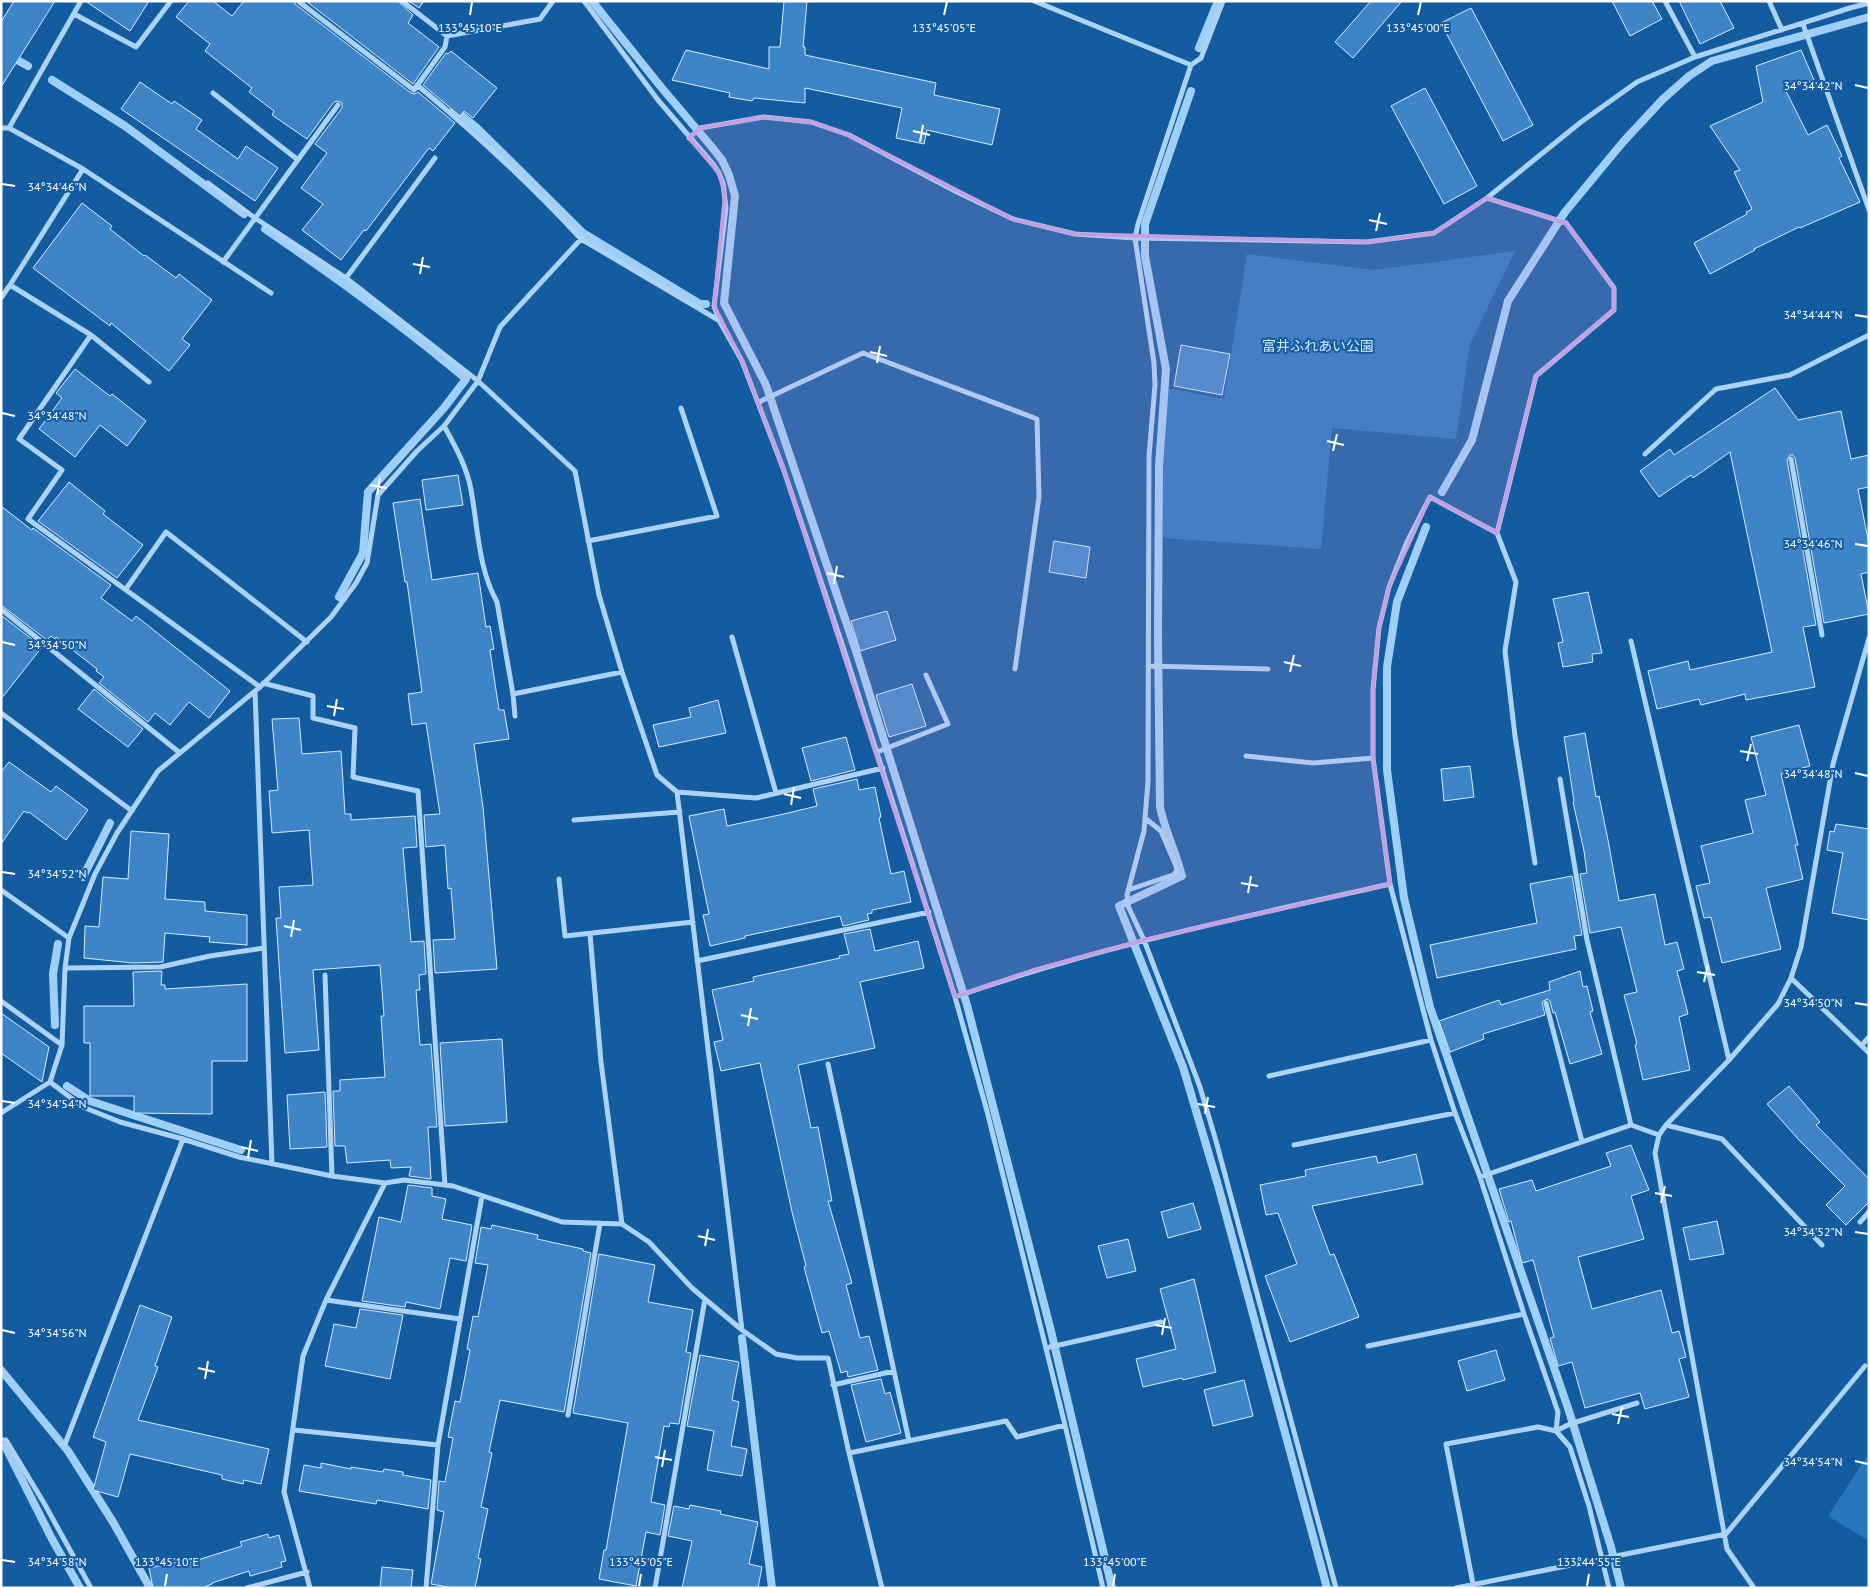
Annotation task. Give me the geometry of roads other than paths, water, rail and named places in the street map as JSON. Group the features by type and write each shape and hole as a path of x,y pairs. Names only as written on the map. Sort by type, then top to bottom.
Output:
{"street":[{"path":"9,128 81,1"},
{"path":"74,14 136,46 171,1"},
{"path":"298,1 414,90 445,47 446,36"},
{"path":"402,1 446,36 540,19 554,1"},
{"path":"584,1 658,100 719,173 725,195 726,208 714,306 720,322 762,401 878,752 956,997 1048,1348 1103,1588"},
{"path":"1034,1 1191,65"},
{"path":"1223,1 1201,58 1191,65 1135,238 1154,363 1155,384 1149,456 1148,781 1144,831 1128,892 1128,906 1144,940 1200,1087 1336,1588"},
{"path":"1665,1 1695,57"},
{"path":"1769,1 1782,30"},
{"path":"1847,1 1850,8"},
{"path":"690,136 700,128 764,117 811,122 849,135 955,191 1013,219 1075,234 1135,238 1367,242 1434,232 1487,198 1581,122 1637,82 1695,57 1869,3"},
{"path":"1804,24 1869,210"},
{"path":"419,83 551,206 581,239 720,322"},
{"path":"213,92 298,160"},
{"path":"223,262 338,105"},
{"path":"1,128 9,128 83,169 271,293"},
{"path":"346,278 435,158"},
{"path":"1,298 83,169"},
{"path":"208,183 255,218 346,278 478,381 575,471 598,595 657,775 677,792 756,798 883,768"},
{"path":"1487,198 1566,223 1614,288 1614,310 1536,376 1496,533 1516,582 1505,651 1515,736 1535,863"},
{"path":"1,1113 50,1082 62,1045 65,968 70,938 95,874 117,833 158,771 259,687 331,617 367,563 378,495 417,451 444,426 478,381 500,327 581,239"},
{"path":"10,284 91,335 150,382"},
{"path":"91,335 19,439 62,470 28,519 259,687 313,696 313,718 355,728 353,777 418,791 445,1185"},
{"path":"1645,454 1716,389 1790,375 1869,335"},
{"path":"762,401 863,354 1036,419 1039,497 1015,669"},
{"path":"588,541 717,516 681,408"},
{"path":"444,426 458,451 471,488 480,549 490,589 497,602 515,716"},
{"path":"1791,459 1822,635"},
{"path":"1496,533 1430,497 1407,542 1389,587 1379,628 1373,689 1373,758 1390,884 1431,1040 1455,1113 1482,1176 1524,1314 1558,1412 1556,1431"},
{"path":"126,589 166,532 307,642"},
{"path":"1,610 180,753"},
{"path":"732,638 776,793"},
{"path":"1754,1588 1727,1549 1726,1534 1655,1153 1659,1135 1666,1125 1729,1060 1778,1004 1791,978 1801,947 1833,764 1869,638"},
{"path":"1631,641 1729,1060"},
{"path":"1148,666 1268,669"},
{"path":"513,694 622,672"},
{"path":"878,752 948,724 926,675"},
{"path":"259,687 264,948 272,1164"},
{"path":"1,713 132,811"},
{"path":"1246,756 1313,763 1373,758"},
{"path":"1560,779 1587,940 1631,1125"},
{"path":"677,792 742,1330"},
{"path":"574,820 680,812"},
{"path":"1128,892 1173,875 1177,871 1161,831 1145,818"},
{"path":"560,879 565,936 693,922"},
{"path":"956,997 1034,970 1144,940 1390,884"},
{"path":"1,890 70,938"},
{"path":"697,961 929,912"},
{"path":"590,934 601,1062 622,1224"},
{"path":"65,968 160,968 210,956 264,948"},
{"path":"325,975 332,1176"},
{"path":"1791,978 1869,1053"},
{"path":"1,1001 62,1045"},
{"path":"1546,1003 1582,1142"},
{"path":"1862,1045 1869,1038"},
{"path":"1269,1076 1431,1040"},
{"path":"828,1064 909,1441"},
{"path":"50,1082 83,1107 120,1122 239,1157 332,1176 385,1183 404,1180 445,1185 562,1222 622,1224 649,1242 692,1288 705,1299 742,1330 776,1354 797,1358 828,1358 882,1588"},
{"path":"1294,1145 1455,1113"},
{"path":"1482,1176 1631,1125 1659,1135"},
{"path":"1666,1125 1722,1139 1822,1245"},
{"path":"65,1444 183,1139"},
{"path":"310,1588 284,1492 303,1356 326,1300 385,1183"},
{"path":"426,1588 438,1445 482,1196"},
{"path":"1860,1222 1869,1212"},
{"path":"568,1415 600,1223"},
{"path":"655,1588 705,1299"},
{"path":"326,1300 460,1319"},
{"path":"1368,1346 1524,1314"},
{"path":"1048,1348 1161,1322"},
{"path":"1456,1588 1726,1534 1865,1366"},
{"path":"833,1385 894,1372"},
{"path":"1556,1431 1570,1424 1637,1403"},
{"path":"849,1454 1006,1421 1017,1437 1065,1425"},
{"path":"1473,1584 1446,1444 1538,1427 1556,1431 1570,1447 1589,1506 1609,1588"},
{"path":"294,1430 438,1445"},
{"path":"1,1440 6,1440 44,1503 91,1588"},
{"path":"247,1588 307,1572"}],"waterway":[{"path":"592,1 711,146 722,160 729,175 735,196 724,303 766,385 858,657 967,1005 1051,1331 1112,1588"},
{"path":"1199,48 1218,1"},
{"path":"1442,492 1472,440 1508,301 1565,212 1623,142 1663,99 1689,76 1712,61 1869,17"},
{"path":"10,56 28,66"},
{"path":"52,80 125,126 244,214"},
{"path":"1191,91 1145,224 1145,256 1166,369 1159,466 1160,807 1182,876 1119,906 1183,1067 1218,1185 1327,1588"},
{"path":"454,109 477,128 583,233 700,304 706,304"},
{"path":"265,229 367,301 466,379 444,408 368,492 363,553 339,597"},
{"path":"1426,527 1397,602 1387,667 1387,770 1404,898 1430,1007 1569,1411 1611,1547 1621,1588"},
{"path":"83,877 110,823"},
{"path":"55,1025 53,974 58,944"},
{"path":"67,1086 90,1101 241,1150"},
{"path":"742,1338 772,1588"},
{"path":"1,1370 68,1451 113,1522 150,1588"},
{"path":"5,1446 52,1539 80,1588"}],"park label":[{"name":"富井ふれあい公園","path":"1318,346"}]}
